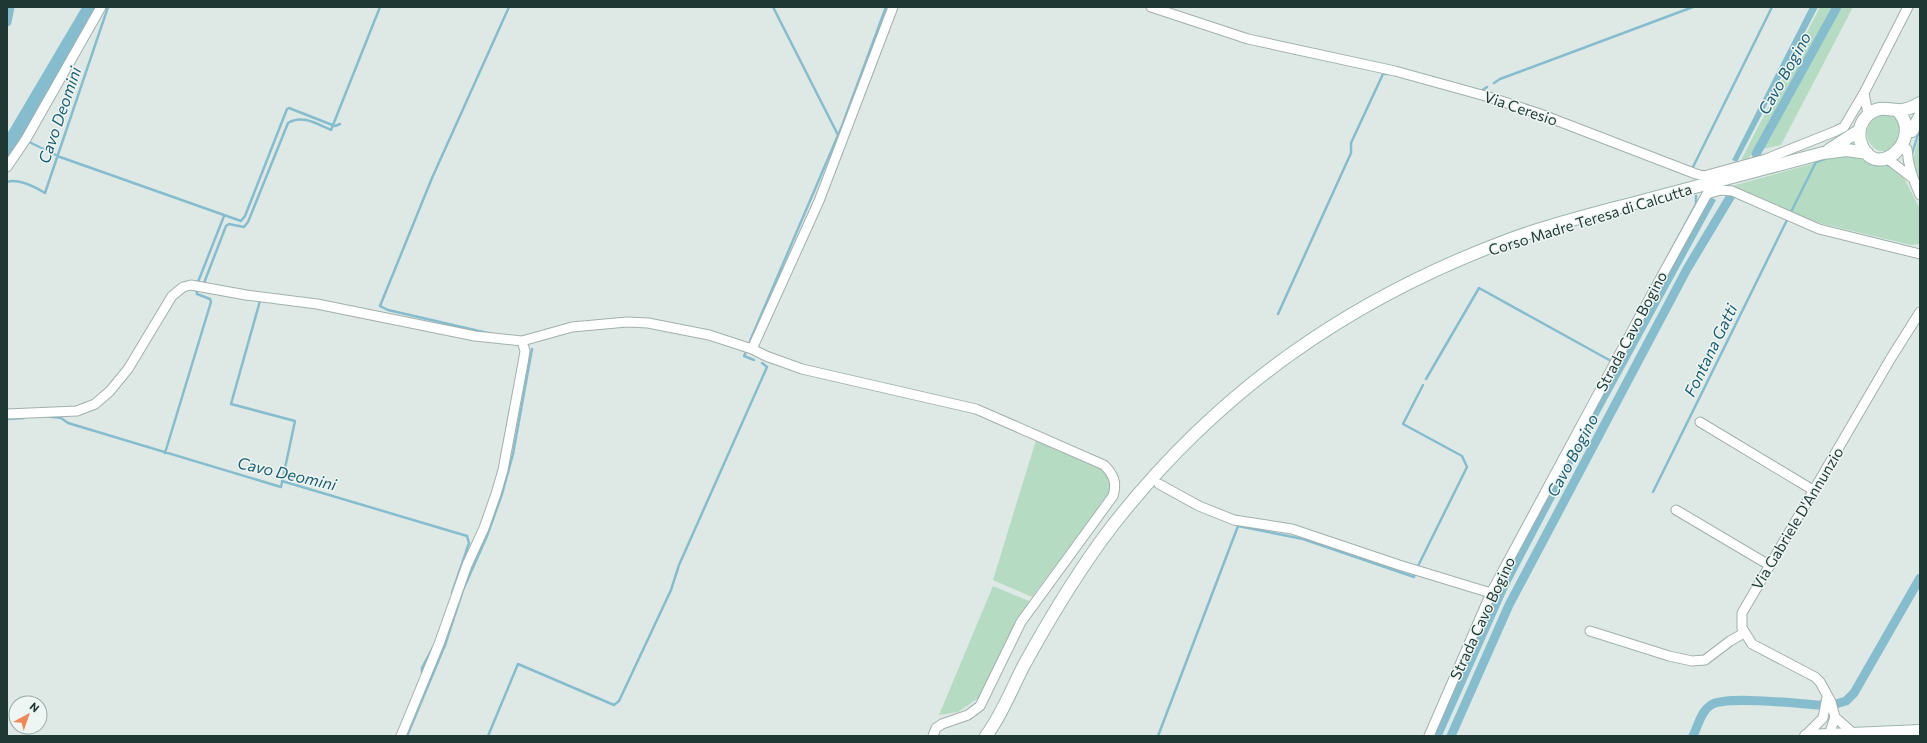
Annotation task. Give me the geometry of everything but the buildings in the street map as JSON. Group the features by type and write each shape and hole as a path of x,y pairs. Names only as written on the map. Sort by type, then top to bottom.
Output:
{"main road":[{"path":"1920,103 1912,108 1876,109 1868,114 1862,121 1860,130 1861,142 1867,153 1877,158 1889,160 1899,156 1907,149 1911,140 1912,131 1920,116"},
{"path":"1891,109 1907,119 1912,131"},
{"name":"Corso Madre Teresa di Calcutta","path":"1823,153 1860,130"},
{"name":"Corso Madre Teresa di Calcutta","path":"988,734 1052,615 1082,568 1113,525 1148,483 1204,424 1267,370 1314,337 1361,307 1400,286 1510,239 1602,212 1823,153 1847,150 1867,153"},
{"path":"1805,736 1920,731"}],"street":[{"path":"7,167 25,141 101,7"},
{"path":"752,349 819,201 893,7"},
{"name":"Via Ceresio","path":"1151,7 1248,39 1396,71 1489,97 1548,117 1704,176 1766,159 1836,132 1844,127 1864,95"},
{"path":"1868,114 1864,95 1908,7"},
{"path":"1864,95 1891,109"},
{"path":"1907,149 1907,161 1911,177 1920,195"},
{"path":"1889,160 1911,177"},
{"name":"Strada Cavo Bogino","path":"1429,736 1491,592 1609,372 1707,194 1722,190 1732,191 1819,229 1919,253"},
{"path":"7,414 77,411 95,404 110,391 128,369 172,296 183,287 191,285 246,295 317,304 475,336 522,341 572,328 604,323 641,323 709,335 752,349 766,356 802,369 976,409 1104,465 1115,479 1116,487 1101,514 1021,622 980,706 968,715 942,724 936,728 933,736"},
{"name":"Via Gabriele D'Annunzio","path":"1744,633 1742,628 1742,613 1813,490 1920,312"},
{"path":"401,736 439,644 467,565 484,528 496,494 503,470 523,363 525,351 522,341"},
{"path":"1700,422 1813,490"},
{"path":"1159,484 1199,506 1234,520 1292,529 1399,565 1491,592"},
{"path":"1676,510 1770,565"},
{"path":"1590,631 1669,656 1692,661 1705,660 1730,641 1744,633 1752,644 1815,677 1820,682 1831,702 1835,717 1854,734"},
{"path":"1827,697 1823,718 1829,735"},
{"path":"1829,735 1835,717"},
{"path":"1805,736 1823,718"}],"green space":[{"path":"1820,7 1853,7 1781,145 1754,151 1748,159 1741,160"},
{"path":"1880,115 1895,115 1903,122 1898,149 1889,151 1877,150 1868,140 1867,132 1869,125 1873,119"},
{"path":"1920,133 1920,186 1912,164"},
{"path":"1840,156 1855,157 1874,164 1896,169 1902,174 1920,209 1919,244 1911,245 1819,223 1802,216 1798,217 1732,186"},
{"path":"1036,440 1100,467 1110,477 1110,492 1032,597 993,580"},
{"path":"993,586 1029,601 980,697 958,712 939,715"}],"water":[{"path":"82,7 98,7 23,136 7,160 7,134"},
{"path":"1810,7 1818,7 1737,162 1732,160"},
{"path":"1710,197 1716,200 1591,429 1505,593 1498,590"}],"waterway":[{"path":"7,22 10,7"},
{"name":"Cavo Deomini","path":"7,182 22,182 45,193 108,7"},
{"path":"204,283 226,226 229,224 244,227 248,222 288,123 299,119 310,121 331,130 380,7"},
{"path":"492,334 388,310 380,306 432,178 509,7"},
{"path":"773,7 838,135"},
{"path":"750,341 842,126 886,7"},
{"path":"1494,83 1500,79 1693,7"},
{"path":"1692,169 1772,7"},
{"name":"Cavo Bogino","path":"1756,154 1837,7"},
{"path":"1278,314 1351,153 1351,143 1383,74 1389,74"},
{"path":"1481,91 1487,87"},
{"path":"27,141 60,157 241,221 245,216 287,109 289,108 335,126 340,124"},
{"name":"Fontana Gatti","path":"1912,154 1920,128"},
{"name":"Fontana Gatti","path":"1791,212 1816,162 1828,158"},
{"name":"Fontana Gatti","path":"1883,164 1893,167"},
{"name":"Cavo Bogino","path":"1451,736 1509,605 1687,269 1732,194"},
{"path":"1666,260 1696,204 1696,196"},
{"path":"198,282 224,216"},
{"name":"Fontana Gatti","path":"1653,492 1788,218"},
{"path":"165,453 211,302 210,299 197,294 196,288"},
{"path":"1426,379 1479,288 1611,361 1612,360"},
{"path":"202,290 212,293"},
{"name":"Cavo Deomini","path":"45,416 61,418 68,423 281,487 295,421 231,404 260,301 258,301"},
{"path":"407,736 445,645 463,590 487,536 502,494 513,454 532,349"},
{"path":"746,352 744,356 754,360"},
{"path":"488,736 518,664 614,705 619,701 671,590 679,565 767,367 762,363"},
{"path":"1417,568 1467,467 1462,456 1403,424 1423,385"},
{"name":"Cavo Deomini","path":"7,419 24,418"},
{"name":"Cavo Deomini","path":"282,481 467,536 469,543 452,593"},
{"path":"1158,736 1238,526 1303,539 1414,577 1415,573"},
{"path":"1836,704 1846,701 1854,693 1920,578"},
{"path":"1437,736 1506,581"},
{"name":"Cavo Deomini","path":"422,673 422,668 433,647"},
{"path":"1693,736 1705,711 1711,705 1719,702 1746,700 1820,705"}]}
